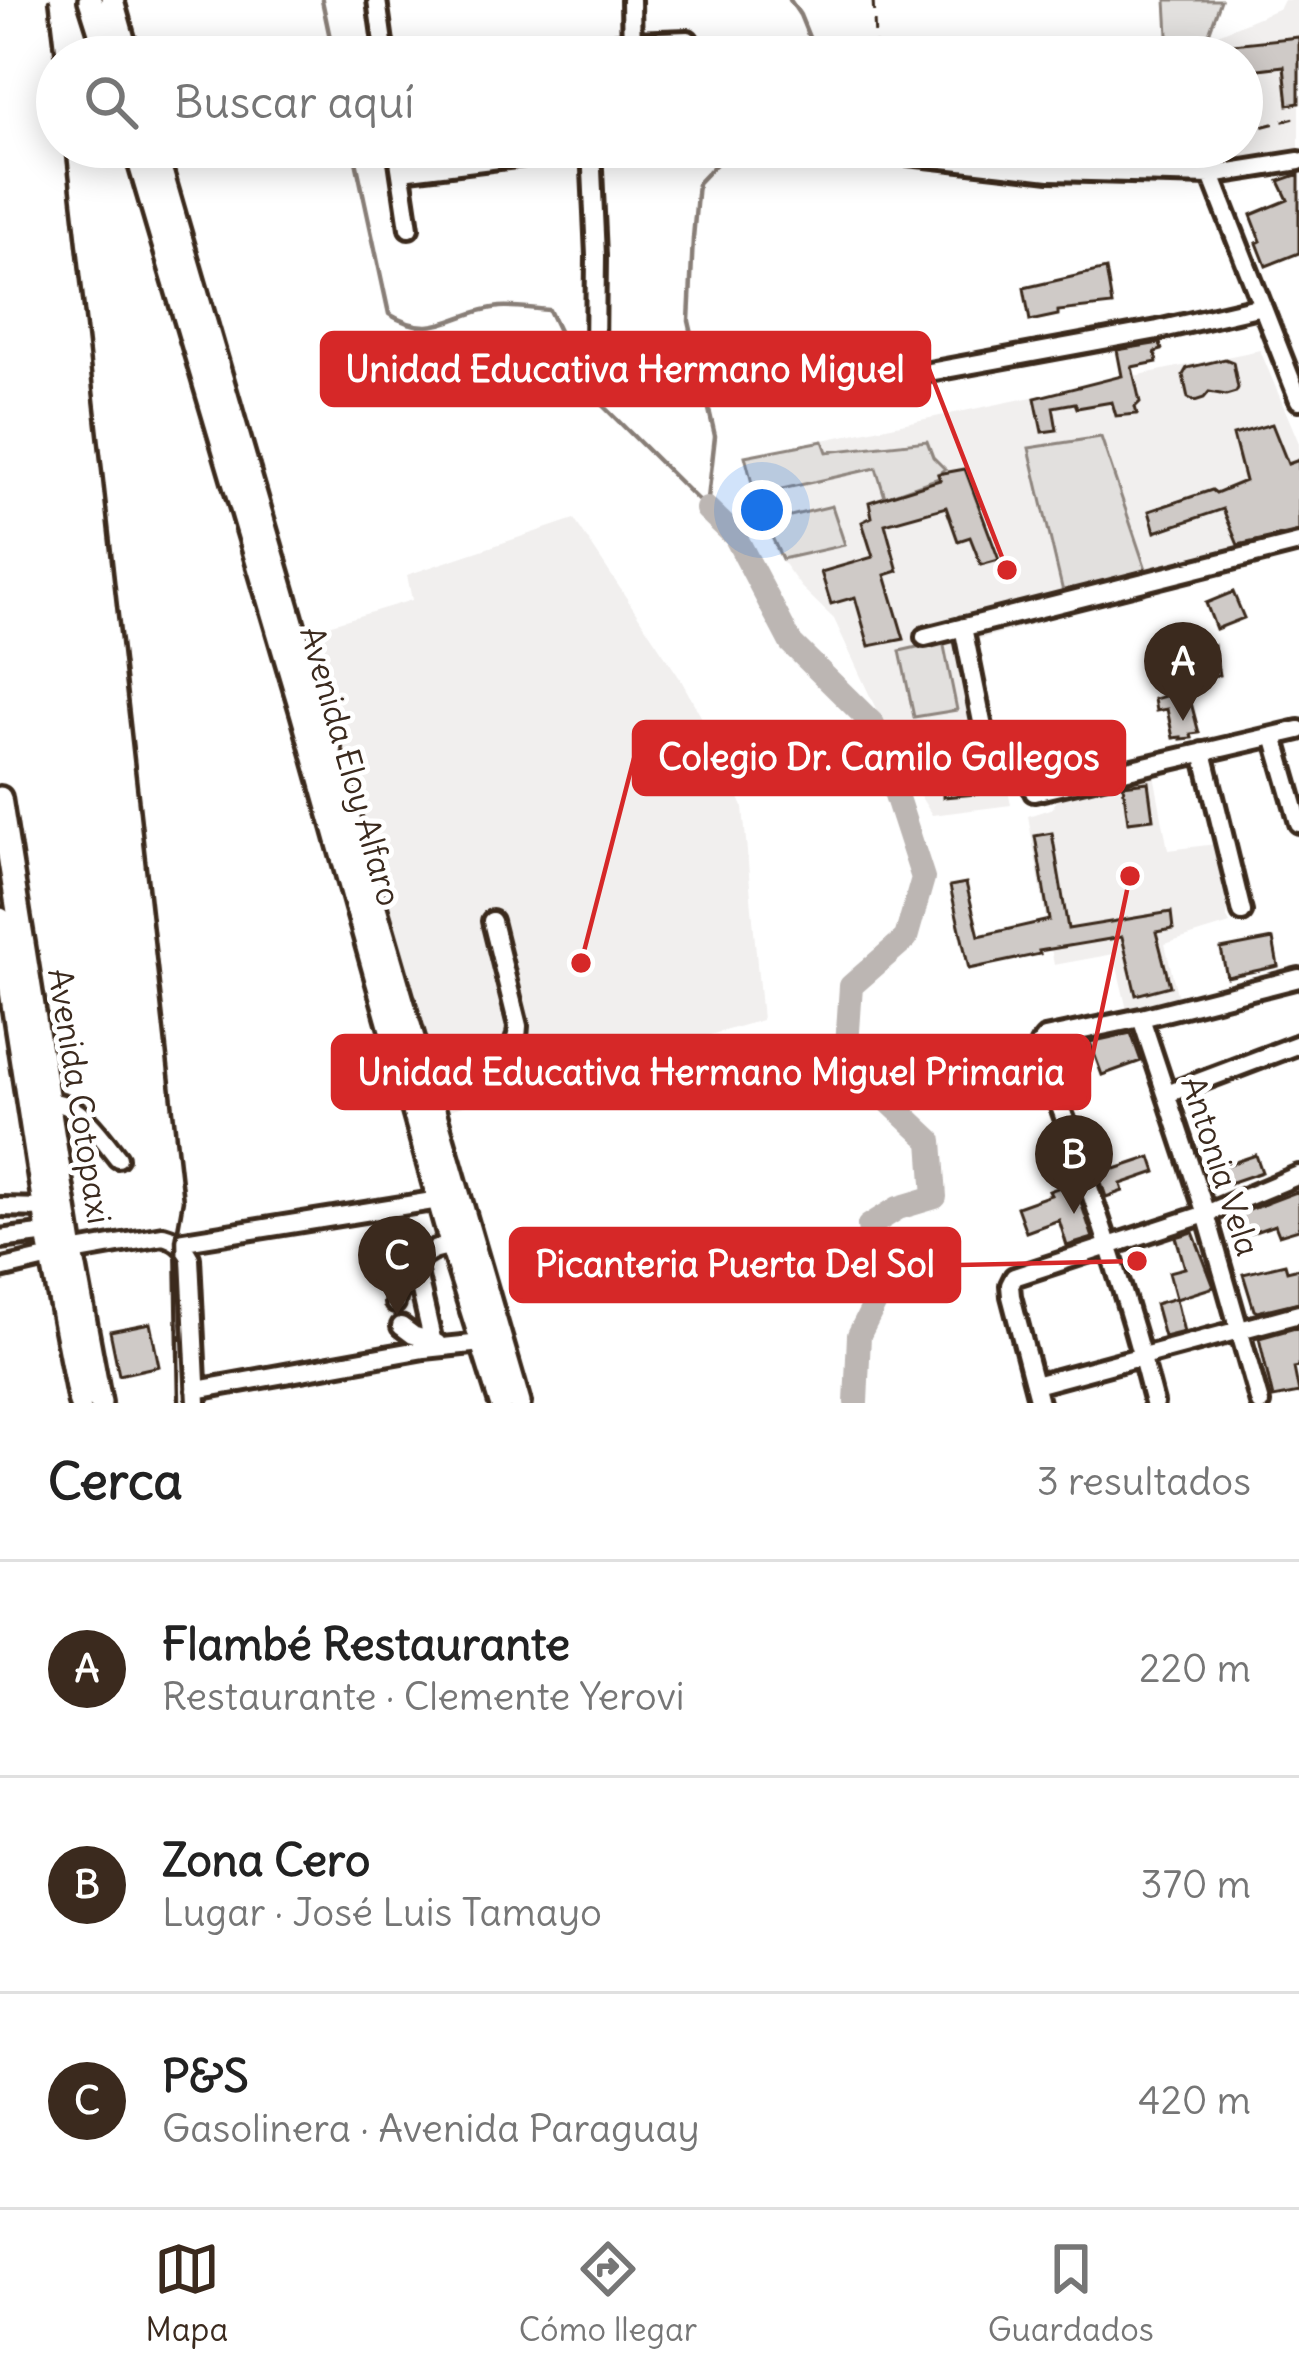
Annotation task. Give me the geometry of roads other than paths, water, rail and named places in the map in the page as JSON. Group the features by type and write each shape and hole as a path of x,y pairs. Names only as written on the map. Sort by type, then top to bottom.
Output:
{"main road":[{"path":"90,0 101,36"},
{"path":"112,0 122,36"},
{"name":"Avenida Eloy Alfaro","path":"141,168 501,1403"},
{"name":"Avenida Eloy Alfaro","path":"160,168 519,1403"},
{"name":"Avenida Cotopaxi","path":"0,798 47,1102 80,1403"},
{"name":"Avenida Cotopaxi","path":"0,919 49,1233 62,1255 100,1403"}],"street":[{"path":"377,0 382,36"},
{"path":"631,0 632,36"},
{"path":"1263,167 1299,161"},
{"path":"401,168 409,228"},
{"path":"401,171 425,168"},
{"path":"595,168 595,352"},
{"path":"1022,168 1211,175 1255,168"},
{"path":"1211,175 1299,400"},
{"path":"913,375 1262,306"},
{"path":"925,637 1299,543"},
{"path":"962,628 986,736"},
{"path":"1034,792 1299,730"},
{"path":"1274,736 1299,823"},
{"path":"1203,752 1242,912"},
{"path":"426,1087 504,1060 518,1043 492,921"},
{"path":"1154,1403 1110,1246 1040,1044 1045,1038 1299,978"},
{"name":"Antonia Vela","path":"1142,1018 1206,1214 1260,1403"},
{"path":"1167,1094 1299,1044"},
{"path":"47,1102 68,1106 118,1158"},
{"path":"1299,1175 1206,1214 1014,1277 1010,1285 1037,1394 1142,1356 1299,1314"},
{"path":"0,1269 163,1236 178,1242 439,1200"},
{"path":"0,1208 44,1208"},
{"path":"0,1239 49,1233"},
{"path":"178,1242 190,1258 196,1396 482,1342"},
{"path":"395,1303 399,1284 415,1264 434,1248 452,1247"},
{"path":"415,1264 433,1343"},
{"path":"400,1326 433,1343 458,1345"}],"waterway":[{"path":"322,0 330,36"},
{"path":"790,0 809,36"},
{"path":"358,168 389,314 433,326 500,307 549,310 587,390 707,509"},
{"path":"707,508 715,436 689,321 698,183 712,168"},
{"path":"707,509 735,536 791,643 873,724 923,878 906,938 851,986 846,1061 931,1141 935,1197 898,1208 869,1226 880,1293 859,1335 856,1403"}],"railway":[{"path":"49,0 53,36"},
{"path":"68,168 183,1200 176,1240 179,1403"}],"place":[{"name":"Unidad Educativa Hermano Miguel","path":"1007,570"},
{"name":"Flambé Restaurante","path":"1183,721"},
{"name":"Unidad Educativa Hermano Miguel Primaria","path":"1130,876"},
{"name":"Colegio Dr. Camilo Gallegos","path":"581,963"},
{"name":"Zona Cero","path":"1074,1214"},
{"name":"Picanteria Puerta Del Sol","path":"1137,1261"},
{"name":"P&S","path":"397,1315"}]}
